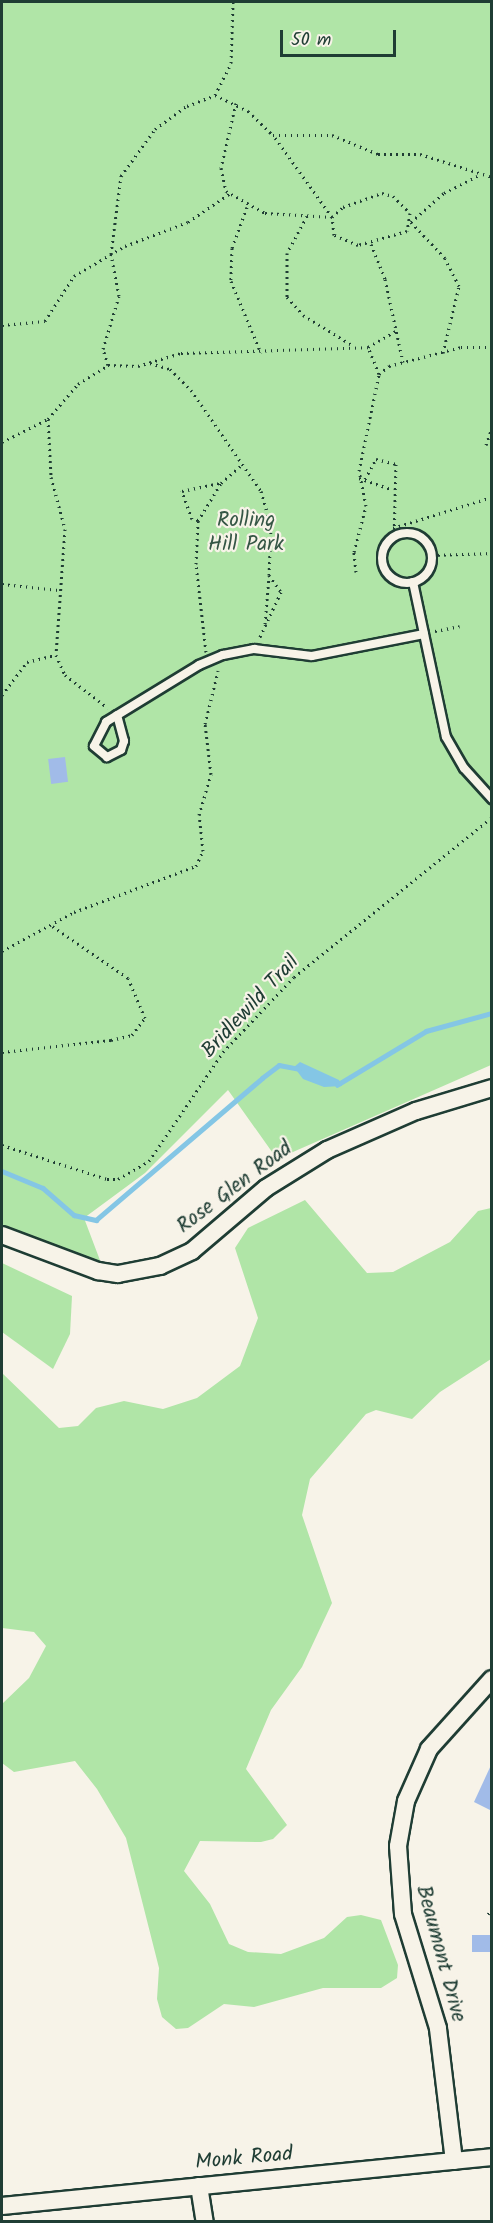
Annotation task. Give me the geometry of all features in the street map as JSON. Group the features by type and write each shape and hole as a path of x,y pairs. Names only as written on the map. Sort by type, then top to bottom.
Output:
{"street":[{"name":"Rose Glen Road","path":"2,1235 98,1271 118,1274 160,1266 192,1251 266,1188 327,1149 437,1103 492,1088"},
{"name":"Beaumont Drive","path":"454,2161 438,2028 403,1914 398,1846 406,1801 429,1749 492,1678"},
{"name":"Monk Road","path":"2,2206 492,2157"},
{"path":"199,2186 205,2222"}],"lane":[{"path":"418,536 432,555 426,575 413,582 396,580 384,568 383,551 394,538 418,536"},
{"path":"413,582 447,737 464,768 492,799"},
{"path":"117,716 124,741 121,750 107,758 99,754 94,738 117,716 204,662 223,655 254,649 312,656 424,634"}],"path":[{"path":"108,365 103,349 119,296 111,254 118,190 129,158 171,115 215,95 231,63 233,2"},
{"path":"215,95 237,103 273,135 333,217 334,235 371,244 396,237 444,193 478,176"},
{"path":"237,103 221,168 229,194 247,207 307,216 333,217 365,196 382,193 403,203 411,222 445,258 459,286 443,353"},
{"path":"273,135 332,135 378,154 420,154 478,176 492,177"},
{"path":"2,326 45,321 58,306 67,283 111,254 166,234 229,194"},
{"path":"247,207 232,248 231,281 261,353"},
{"path":"307,216 287,252 287,297 303,315 354,346"},
{"path":"371,244 397,330 403,362"},
{"path":"2,442 48,419 78,384 108,365 150,363 181,353 261,353 368,347 397,330"},
{"path":"356,572 354,552 366,506 360,478 379,375 368,347"},
{"path":"379,375 403,362 443,353 492,347"},
{"path":"150,363 170,369 191,390 261,491 271,526 264,627"},
{"path":"48,419 51,477 65,529 56,655 65,675 117,716"},
{"path":"486,445 492,428"},
{"path":"365,479 376,459 394,461 394,538"},
{"path":"204,662 206,621 196,564 198,520 220,483 243,464"},
{"path":"492,472 492,489"},
{"path":"360,478 393,490"},
{"path":"198,520 192,519 182,491 220,483"},
{"path":"393,528 492,497"},
{"path":"432,555 492,553"},
{"path":"254,649 281,592 269,574"},
{"path":"2,584 59,590"},
{"path":"424,634 460,626"},
{"path":"2,695 27,662 56,655"},
{"path":"2,951 52,926 74,912 196,866 203,851 199,815 211,774 204,724 223,655"},
{"name":"Bridlewild Trail","path":"2,1145 107,1179 118,1179 149,1161 223,1052 294,977 492,817"},
{"path":"2,1052 111,1040 132,1035 145,1018 128,978 52,926"},
{"path":"488,1914 492,1910"}],"green space":[{"name":"Rolling Hill Park","path":"2,2 491,2 491,1065 277,1159 228,1090 145,1173 84,1218 101,1263 2,1225"},
{"path":"305,1200 367,1273 393,1272 450,1242 478,1211 491,1208 491,1359 440,1392 412,1419 376,1410 366,1414 310,1479 302,1515 332,1603 302,1667 271,1710 246,1769 287,1825 273,1839 261,1842 200,1841 184,1871 210,1904 229,1944 248,1952 281,1954 324,1938 347,1917 361,1915 381,1920 398,1965 397,1978 381,1988 323,1988 254,2007 224,2004 188,2028 176,2029 162,2017 157,1999 159,1968 126,1838 97,1789 75,1761 14,1772 2,1763 2,1704 29,1678 46,1646 34,1632 2,1628 2,1373 59,1428 78,1426 96,1408 124,1401 163,1409 197,1398 240,1366 258,1318 235,1248 248,1228"},
{"path":"2,1263 72,1296 70,1334 53,1369 2,1332"}],"water":[{"path":"300,1062 339,1080 342,1086 324,1087 303,1079 294,1067"}],"building":[{"path":"65,757 68,782 51,784 48,759"},
{"path":"492,1763 492,1811 474,1802"},
{"path":"472,1935 492,1935 492,1952 472,1952"}],"waterway":[{"path":"337,1085 426,1031 492,1013"},
{"path":"2,1171 43,1188 74,1215 96,1220 279,1065 299,1069"}]}
